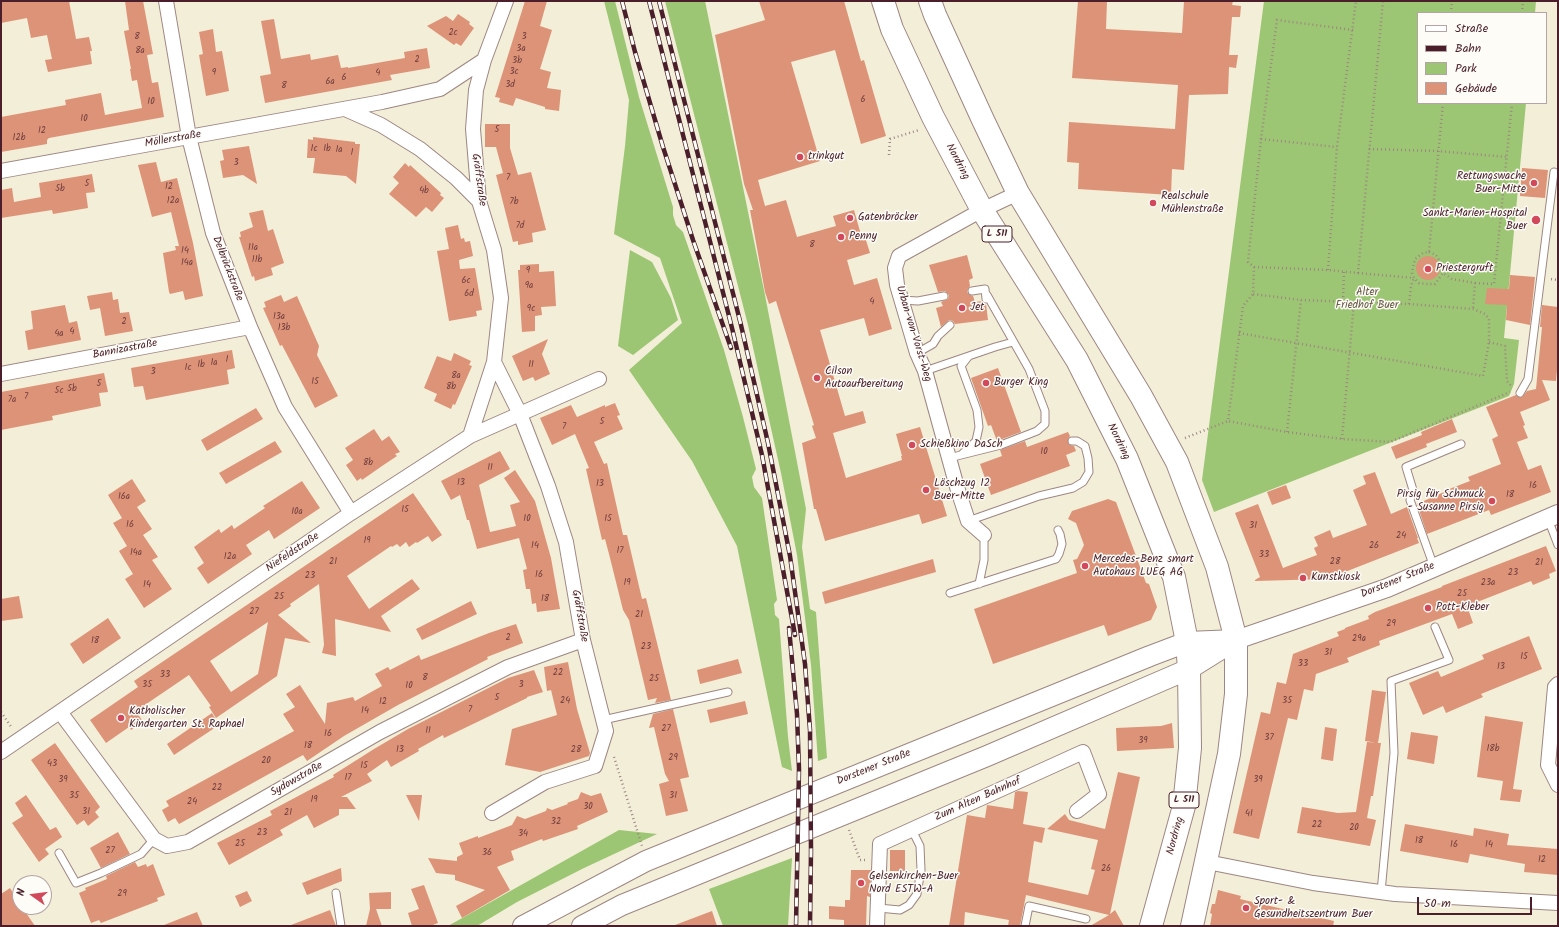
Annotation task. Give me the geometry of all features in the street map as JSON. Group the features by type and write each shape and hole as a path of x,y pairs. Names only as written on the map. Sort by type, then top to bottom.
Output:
{"main road":[{"name":"Nordring","path":"883,1 892,30 933,117 982,210 1077,360 1127,459 1174,577 1187,642 1189,669 1190,748 1184,806 1151,926"},
{"path":"930,1 983,120 1018,193 1141,396 1177,462 1217,567 1236,640 1236,694 1230,754 1192,926"},
{"name":"Dorstener Straße","path":"523,926 646,861 1187,642 1236,640"},
{"name":"Dorstener Straße","path":"582,926 622,905 987,756 1189,669 1236,640"}],"street":[{"name":"Delbrückstraße","path":"166,1 189,137 213,233 250,327 285,407 351,513"},
{"name":"Gräffstraße","path":"470,436 494,362 501,298 494,250 479,201 473,129 476,90 484,60 506,1"},
{"name":"Möllerstraße","path":"1,171 345,109 440,89 484,60"},
{"path":"345,109 381,125 420,149 456,178 479,201"},
{"name":"Urban-von-Vorst-Weg","path":"968,521 954,457 925,371 917,353 896,284 896,268 899,256 982,210 1018,193"},
{"name":"Bannizastraße","path":"1,374 250,327"},
{"name":"Gräffstraße","path":"494,362 520,414 548,486 566,542 583,640 605,726"},
{"name":"Niefeldstraße","path":"1,752 351,513 470,436 599,379"},
{"name":"Dorstener Straße","path":"1236,640 1386,588 1553,516"},
{"path":"968,521 984,535"},
{"name":"Sydowstraße","path":"154,840 167,846 188,842 380,732 501,670 583,640"},
{"path":"1558,684 1555,687 1548,765 1558,785"},
{"path":"60,712 154,840"},
{"path":"492,813 545,782 595,766 605,726"},
{"name":"Zum Alten Bahnhof","path":"877,926 880,844 1084,752 1100,794 1077,811"},
{"path":"1207,862 1313,884 1395,894 1558,903"}],"lane":[{"path":"1520,393 1528,378 1554,172"},
{"path":"954,457 1001,445 1037,431 1045,424 1045,411 1029,369 987,298 985,289 972,291"},
{"path":"901,300 918,301 944,296"},
{"path":"917,353 933,344 938,336 950,325"},
{"path":"925,371 1013,342"},
{"path":"954,457 976,441 979,427 977,410 961,366 968,357"},
{"path":"968,521 1039,496 1072,488 1083,482 1089,472 1088,458 1084,446 1072,441"},
{"path":"1434,567 1410,500 1413,490 1406,467 1461,444"},
{"path":"1553,516 1558,545"},
{"path":"950,593 1056,559 1062,544 1058,530"},
{"path":"979,584 984,560 984,535"},
{"path":"1381,892 1394,754 1391,682 1449,660 1435,627"},
{"path":"605,726 728,692"},
{"path":"878,908 900,910 909,904 917,894 921,870 920,846 912,830"},
{"path":"59,853 76,884 141,854 154,840"},
{"path":"336,893 341,926"},
{"path":"1025,926 1029,906 1086,919"}],"path":[{"path":"1328,270 1337,147 1356,1"},
{"path":"1358,273 1368,149 1383,1"},
{"path":"1451,12 1452,1"},
{"path":"1522,12 1523,1"},
{"path":"1353,30 1277,20 1261,139 1248,262 1254,267 1328,270 1414,278"},
{"path":"1429,252 1443,104"},
{"path":"1443,273 1435,284 1419,283 1414,278 1412,273 1415,259 1423,253 1429,252 1436,255 1441,263 1443,273 1452,279 1475,283 1494,284 1512,104"},
{"path":"889,155 890,139 920,130 933,117"},
{"path":"1261,139 1337,147"},
{"path":"1368,149 1438,151 1507,156"},
{"path":"1228,421 1243,306 1253,294 1254,267"},
{"path":"1343,301 1344,272"},
{"path":"1409,304 1411,286 1414,278"},
{"path":"1473,310 1475,283"},
{"path":"1239,333 1483,376 1489,342 1489,319 1485,314 1473,310 1409,304 1301,300 1253,294"},
{"path":"1287,432 1295,344 1301,300"},
{"path":"1342,439 1354,302"},
{"path":"1168,445 1228,421 1287,432 1342,439 1390,442 1514,390 1507,381 1505,346 1489,342"},
{"path":"1,712 20,739"},
{"path":"605,726 646,861"}],"green space":[{"path":"604,1 615,1 639,97 673,207 673,215 676,225 683,232 724,350 756,469 752,477 754,487 762,498 777,600 774,604 775,615 779,619 792,771 782,767 737,546 692,461 629,370 682,323 660,258 614,234 629,100"},
{"path":"665,1 705,1 765,295 806,509 802,547 810,609 816,612 827,758 818,761 811,665 797,555 781,473 748,325"},
{"name":"Alter Friedhof Buer","path":"1264,1 1536,1 1535,12 1417,12 1417,104 1526,104 1504,338 1519,340 1514,384 1509,396 1214,512 1202,480"},
{"path":"630,250 652,262 671,298 678,320 633,355 618,346"},
{"path":"619,830 657,834 584,868 517,902 477,926 448,926"},
{"path":"792,858 788,926 723,926 709,889"}],"building":[{"path":"1,1 69,1 76,39 89,37 92,51 90,51 92,64 48,72 45,60 52,59 47,35 31,38 27,18 1,23"},
{"path":"125,1 143,1 153,54 147,55 152,83 158,82 164,117 49,138 47,140 47,144 1,152 1,117 66,105 65,100 101,93 105,115 142,108 137,80 132,81 130,69 124,31 129,30"},
{"path":"525,1 547,1 540,26 552,30 540,69 551,72 547,88 561,90 559,111 545,109 545,107 516,98 513,106 499,102 500,98 495,97"},
{"path":"759,1 844,1 861,61 864,60 886,136 861,144 835,50 791,62 820,161 758,180 765,206 786,200 797,237 836,226 833,216 854,210 861,235 864,234 870,253 847,260 854,285 877,278 892,329 869,336 864,318 820,330 845,416 863,411 866,423 833,433 846,478 902,460 896,434 920,427 947,516 922,524 919,514 825,541 816,509 814,509 802,443 816,438 812,426 814,425 776,301 769,304 765,292 750,210 753,210 744,184 715,35 765,20"},
{"path":"1078,1 1107,1 1106,29 1182,33 1184,1 1233,1 1232,5 1241,6 1240,17 1232,17 1229,55 1238,55 1236,68 1229,67 1228,94 1189,95 1184,170 1172,169 1171,195 1078,189 1079,163 1067,162 1069,122 1175,129 1178,85 1072,78"},
{"path":"458,14 470,22 469,24 474,28 461,46 456,43 454,45 427,26 446,16 453,21"},
{"path":"274,19 281,59 310,54 311,60 338,55 341,68 348,68 405,58 404,52 427,48 430,68 390,75 392,80 265,103 260,76 271,74 261,21"},
{"path":"213,29 216,52 222,51 229,91 206,96 199,55 203,54 199,32"},
{"path":"485,124 510,124 510,148 518,175 531,172 546,230 532,233 533,242 518,245 518,241 513,242 496,175 503,173 496,147 485,147"},
{"path":"313,137 355,142 355,144 360,144 356,184 346,176 313,173 315,158 307,158 308,139 313,140"},
{"path":"249,146 257,184 243,175 223,178 220,161 224,160 222,150"},
{"path":"156,162 161,182 177,178 193,243 203,296 185,300 183,291 170,294 169,292 163,253 176,250 175,246 179,246 171,212 152,217 138,165"},
{"path":"405,163 409,167 410,165 441,193 440,195 444,198 432,212 426,207 416,217 389,194 399,183 393,177"},
{"name":"Rettungswache Buer-Mitte","path":"1522,168 1548,170 1545,198 1520,196"},
{"path":"92,174 95,192 86,193 88,208 53,214 52,210 1,218 1,190 12,188 14,202 41,197 39,183"},
{"path":"263,210 268,231 273,229 284,263 271,268 273,275 255,281 254,276 252,277 239,237 241,237 240,232 253,227 249,213"},
{"path":"458,225 461,239 464,238 465,242 470,241 473,256 459,260 460,269 475,268 482,310 476,311 477,316 449,321 437,251 449,249 445,228"},
{"path":"967,255 973,278 969,280 970,286 967,292 973,296 975,302 982,301 986,304 988,320 955,324 953,321 949,320 941,327 936,308 943,306 941,302 948,299 949,295 945,291 938,292 929,265"},
{"name":"Priestergruft","path":"1428,256 1437,259 1440,268 1437,277 1428,280 1419,277 1416,268 1419,259"},
{"path":"539,264 539,272 554,271 556,306 541,307 542,315 535,316 535,331 522,332 518,270 520,270 520,265"},
{"path":"1510,275 1535,277 1530,325 1506,320 1507,305 1485,304 1487,288 1509,289"},
{"path":"112,292 113,300 118,299 120,313 129,312 133,331 105,336 100,308 90,310 87,296"},
{"path":"281,295 284,302 297,296 319,346 317,355 338,396 315,408 282,345 280,346 263,308 266,307 264,302"},
{"path":"65,305 69,323 77,321 81,340 28,350 25,331 33,329 31,311"},
{"path":"1542,305 1558,307 1558,359 1556,381 1542,380 1550,400 1520,412 1525,425 1523,426 1528,438 1517,442 1528,470 1541,465 1551,492 1491,515 1489,510 1427,534 1417,504 1470,481 1468,477 1501,464 1492,439 1498,436 1486,407 1516,395 1518,397 1522,397 1527,391 1536,389 1542,327 1540,327"},
{"path":"548,339 542,354 550,374 535,381 533,377 523,381 512,356"},
{"path":"232,350 235,368 227,370 229,384 146,400 143,386 134,387 131,368"},
{"path":"454,353 471,361 469,365 472,366 455,405 453,404 451,409 434,401 437,394 424,388 437,356 451,361"},
{"path":"998,368 1021,432 997,441 991,425 988,426 971,378"},
{"path":"104,373 108,392 99,393 101,406 52,416 53,420 1,430 1,392"},
{"path":"615,403 620,415 617,416 623,429 594,442 604,464 607,463 623,535 627,535 642,599 646,598 671,700 655,703 657,698 648,700 629,620 623,610 605,539 602,540 586,469 589,468 575,434 552,445 540,418 571,405 577,417 605,405 605,407"},
{"path":"256,408 263,419 207,451 201,440"},
{"path":"1452,419 1457,432 1426,444 1427,447 1396,459 1391,447 1422,435 1421,432"},
{"path":"374,429 382,441 389,436 400,452 395,454 397,456 362,480 361,478 357,481 346,465 353,460 345,448"},
{"path":"1068,432 1070,436 1068,443 1074,446 1076,451 1066,455 1070,466 991,495 980,464 1002,456 1000,450 1025,441 1027,447"},
{"path":"275,441 282,452 226,484 219,473"},
{"path":"500,451 510,469 479,485 490,532 516,526 510,505 520,502 504,478 515,470 535,501 551,558 560,609 537,612 536,603 532,604 530,589 526,589 523,570 527,569 519,538 477,549 460,495 451,500 441,481"},
{"path":"1375,472 1391,514 1407,507 1419,543 1327,579 1255,581 1260,577 1235,513 1258,504 1283,568 1317,555 1314,548 1318,546 1314,537 1330,530 1333,538 1367,525 1353,490 1366,484 1363,476"},
{"path":"132,479 146,501 137,507 152,529 143,535 158,557 152,560 172,589 144,608 125,579 133,574 119,551 127,546 113,523 122,518 108,495"},
{"path":"302,481 320,508 274,539 269,530 246,545 252,554 208,584 197,568 204,563 194,547 219,529 221,533 232,525 234,529 265,508 263,506"},
{"path":"1286,485 1291,498 1272,505 1267,492"},
{"path":"413,493 442,535 432,542 428,536 409,547 406,542 400,547 397,544 392,547 391,546 347,576 369,609 412,579 420,589 381,616 391,632 335,619 336,656 322,653 324,645 319,584 290,604 291,606 278,615 311,643 285,638 277,676 216,718 209,707 211,706 189,675 136,711 143,722 131,730 129,727 106,743 90,720 138,687 134,681","holes":["268,622 258,674 231,692 210,661"]},
{"path":"1108,499 1116,502 1146,583 1149,584 1157,607 1151,620 1108,636 1104,625 993,664 974,609 1077,573 1073,560 1077,559 1084,545 1076,523 1068,519 1072,511"},
{"path":"1546,546 1556,571 1549,574 1550,578 1533,585 1531,581 1467,606 1473,623 1458,629 1452,614 1379,641 1380,645 1347,658 1349,662 1316,674 1313,691 1304,689 1297,720 1288,718 1259,839 1233,833 1261,712 1270,714 1277,682 1286,684 1293,654 1339,636 1337,632 1369,619 1368,616 1375,612"},
{"path":"933,559 936,572 825,604 822,592"},
{"path":"19,596 23,618 1,621 1,599"},
{"path":"471,601 477,614 422,640 416,629"},
{"path":"108,618 121,638 83,664 70,644"},
{"path":"516,624 523,643 487,657 488,659 398,705 344,736 307,761 303,755 179,824 175,818 168,822 162,810 169,806 166,801 294,731 283,714 295,707 286,694 300,685 325,724 327,703 353,697 355,701 382,686 375,674 388,667 390,670 419,655 421,660"},
{"path":"1529,636 1542,669 1481,694 1483,697 1446,713 1443,706 1423,715 1409,683 1438,671 1441,677 1484,659 1482,655"},
{"path":"738,659 742,673 700,684 697,670"},
{"path":"568,662 577,709 590,753 589,756 540,772 505,765 512,729 557,715 551,690 547,691 544,667"},
{"path":"534,670 543,692 527,697 444,738 443,735 391,767 387,760 367,774 372,781 341,797 347,797 356,809 339,809 339,815 314,828 307,815 280,830 283,835 229,865 217,843 272,815 270,811 334,777 333,775 408,729 508,678"},
{"path":"1372,690 1386,692 1378,743 1365,741"},
{"path":"745,701 748,714 710,723 707,710"},
{"path":"673,709 689,777 680,779 688,811 666,816 659,784 669,781 665,774 654,727 649,728 653,714"},
{"path":"212,713 219,725 174,755 167,744"},
{"path":"1485,716 1523,722 1513,789 1522,790 1520,802 1500,800 1503,781 1477,777"},
{"path":"1172,723 1174,748 1117,751 1116,728 1161,726"},
{"path":"1325,727 1337,729 1333,761 1321,759"},
{"path":"1411,732 1438,736 1434,764 1407,759"},
{"path":"1367,742 1381,743 1373,796 1371,796 1367,818 1376,820 1370,846 1297,833 1302,807 1338,813 1356,812"},
{"path":"55,743 100,807 95,812 99,817 88,826 84,820 77,825 31,760"},
{"path":"1118,772 1140,777 1110,914 1115,910 1124,926 1090,926 1109,915 1026,895 1020,926 1008,926 1009,920 965,912 964,926 949,926 967,815 985,818 987,805 1013,809 1015,792 1018,791 1028,792 1023,824 1045,828 1042,843 1034,841 1028,882 1088,895 1095,870 1091,869 1098,840 1047,829 1065,814 1069,820 1105,829"},
{"path":"581,792 591,796 601,793 608,812 577,826 578,829 543,841 542,839 511,851 514,860 497,867 510,890 462,918 456,906 485,890 455,880 455,875 436,873 428,858 457,861 457,857 463,854 459,843 478,836 478,838 512,825 517,816 525,819 546,811 547,808 552,810 568,804 567,803 578,799"},
{"path":"26,795 50,830 56,827 62,837 45,849 49,854 39,862 12,823 23,816 15,803"},
{"path":"406,795 422,795 419,821"},
{"path":"1405,824 1473,836 1474,828 1509,834 1507,845 1558,849 1558,875 1524,872 1525,864 1470,854 1468,863 1400,851"},
{"path":"118,832 130,854 101,868 90,848"},
{"path":"890,850 905,850 905,871 890,871"},
{"path":"135,862 138,867 146,864 147,867 153,864 165,895 157,898 158,901 101,923 99,920 91,923 79,893 86,890 85,888 107,879 106,876"},
{"path":"341,868 342,881 307,895 302,883"},
{"path":"851,870 871,870 870,897 867,896 866,926 844,926 844,920 829,919 829,906 845,907 845,900 850,900"},
{"path":"424,885 438,923 430,926 412,926 408,913 419,909 411,889"},
{"path":"10,888 12,891 12,915 27,915 35,926 1,926 1,894"},
{"name":"Sport- & Gesundheitszentrum Buer","path":"1218,890 1241,896 1240,899 1334,921 1333,926 1210,926 1212,904 1215,904"},
{"path":"247,891 252,901 240,907 235,896"},
{"path":"391,892 391,909 376,909 382,926 366,926 370,909 369,893"},
{"path":"330,910 336,926 291,925"},
{"path":"712,911 717,926 675,926 675,925"},
{"path":"197,912 203,926 164,925"}],"railway":[{"path":"622,1 635,52 663,147 693,240 731,348"},
{"path":"649,1 732,328 762,455 795,635"},
{"path":"659,1 741,325 768,443 790,556 805,664 810,730 810,926"},
{"path":"789,628 797,714 799,769 796,926"}],"place":[{"name":"trinkgut","path":"800,157"},
{"name":"Rettungswache Buer-Mitte","path":"1534,183"},
{"name":"Realschule Mühlenstraße","path":"1153,203"},
{"name":"Gatenbröcker","path":"850,218"},
{"name":"Sankt-Marien-Hospital Buer","path":"1536,220"},
{"name":"Penny","path":"841,237"},
{"name":"Priestergruft","path":"1428,269"},
{"name":"Jet","path":"962,308"},
{"name":"Cilson Autoaufbereitung","path":"817,378"},
{"name":"Burger King","path":"986,383"},
{"name":"Schießkino DaSch","path":"912,445"},
{"name":"Löschzug 12 Buer-Mitte","path":"926,490"},
{"name":"Pirsig für Schmuck - Susanne Pirsig","path":"1492,501"},
{"name":"Mercedes-Benz smart Autohaus LUEG AG","path":"1085,566"},
{"name":"Kunstkiosk","path":"1303,578"},
{"name":"Pott-Kleber","path":"1428,608"},
{"name":"Katholischer Kindergarten St. Raphael","path":"121,718"},
{"name":"Gelsenkirchen-Buer Nord ESTW-A","path":"861,883"},
{"name":"Sport- & Gesundheitszentrum Buer","path":"1246,908"}]}
